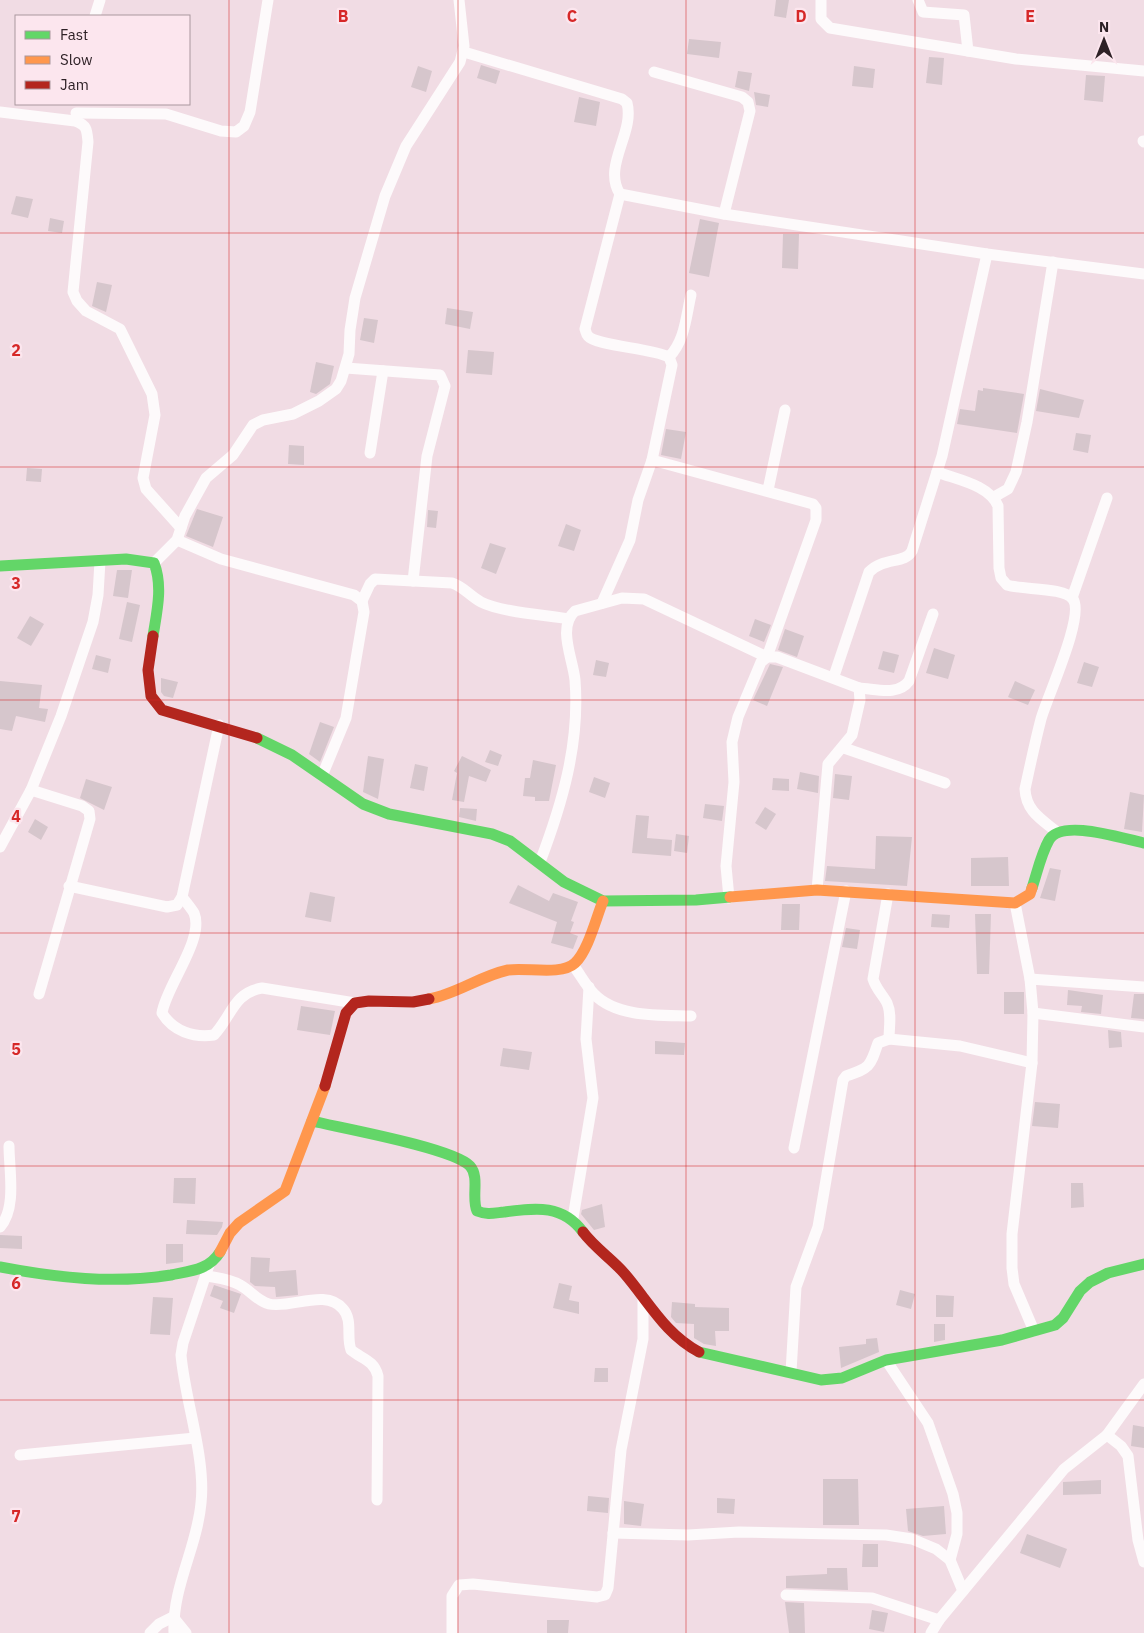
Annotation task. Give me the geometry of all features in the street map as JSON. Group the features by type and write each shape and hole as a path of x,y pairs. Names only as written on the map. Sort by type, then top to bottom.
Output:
{"street":[{"path":"96,15 100,0"},
{"path":"0,112 166,114 221,131 236,132 244,126 250,112 268,0"},
{"path":"154,563 177,540 195,496 206,478 233,455 253,425 263,420 292,414 330,395 341,381 346,368 355,298 384,196 406,146 460,62 464,52 459,0"},
{"path":"821,0 821,19 830,28 1016,59 1144,71"},
{"path":"918,0 923,12 964,15 968,52"},
{"path":"464,52 622,99 627,103 628,115 615,171 615,186 620,194 585,329 588,337 598,342 658,351 669,357 672,365 652,460 639,493 626,551 602,603"},
{"path":"654,72 742,97 748,102 750,111 724,214"},
{"path":"76,113 87,130 88,142 73,292 77,301 86,311 120,329 152,394 155,415 143,478 146,489 181,528"},
{"path":"620,194 724,214 986,254 1144,274"},
{"path":"834,676 869,572 883,562 903,559 910,555 937,472 986,254"},
{"path":"994,497 1008,489 1016,472 1027,422 1053,262"},
{"path":"669,357 677,349 680,341 691,295"},
{"path":"346,368 440,376 445,386 427,456 412,581"},
{"path":"370,454 383,371"},
{"path":"768,490 785,410"},
{"path":"652,460 768,490 813,504 817,514 767,657 762,662 741,710 732,742 734,782 726,866 729,898"},
{"path":"937,472 984,490 994,497 998,506 999,568 1001,578 1007,585 1063,593 1072,598 1075,604 1076,614 1069,641 1041,718 1025,789 1025,799 1030,809 1057,832"},
{"path":"1072,598 1106,498"},
{"path":"177,540 221,559 354,595 362,601"},
{"path":"0,566 139,559 154,563"},
{"path":"0,847 31,790 61,716 93,622 98,595 100,561"},
{"path":"154,563 159,576 158,604 148,670 151,696 162,710 219,725 274,746 322,776 343,792 380,811 419,822 492,834 510,841 564,882 603,901 696,900 817,890 1015,903 1030,894 1049,839 1057,832 1070,828 1144,842"},
{"path":"322,776 346,718 364,612 362,601 370,584 375,579 452,583 462,586 481,602 493,606 568,619"},
{"path":"540,862 559,808 573,749 575,679 567,631 568,619 575,611 622,598 652,602 767,657 777,657 834,676 859,688 897,691 904,688 909,680 933,614"},
{"path":"817,890 828,764 844,748 852,735 860,700 859,688"},
{"path":"69,886 167,907 177,905 182,897 219,725"},
{"path":"844,748 945,784"},
{"path":"31,790 82,806 89,811 90,819 38,994"},
{"path":"794,1148 846,891"},
{"path":"888,894 873,979 888,1008 889,1039"},
{"path":"182,897 194,914 196,927 190,945 164,1001 162,1014 170,1026 200,1037 214,1036 239,999 248,990 262,988 355,1003 369,1001 413,1002 445,996 490,975 509,970 563,968 573,965 581,957 603,901"},
{"path":"1015,903 1030,979 1033,1014 1032,1063 1012,1234 1012,1268 1014,1284 1034,1331"},
{"path":"573,965 589,987 604,1002 620,1008 650,1014 691,1016"},
{"path":"1030,979 1144,986"},
{"path":"573,1218 593,1098 586,1039 589,987"},
{"path":"174,1633 173,1617 176,1595 202,1503 196,1438 182,1355 185,1336 208,1270 216,1260 232,1231 245,1217 275,1201 285,1191 329,1074 346,1014 355,1003"},
{"path":"1033,1014 1144,1027"},
{"path":"791,1372 796,1287 818,1227 843,1080 846,1076 870,1066 878,1043 889,1039 960,1046 1032,1063"},
{"path":"312,1121 414,1145 464,1160 472,1170 474,1206 477,1211 485,1214 544,1210 560,1212 573,1218 586,1236 624,1272 669,1331 686,1347 700,1353 821,1380 842,1378 886,1360 1002,1340 1055,1325 1063,1318 1080,1291 1090,1282 1108,1273 1144,1264"},
{"path":"0,1227 5,1222 10,1204 9,1146"},
{"path":"0,1267 44,1275 114,1282 208,1270 240,1284 260,1300 269,1304 323,1300 334,1302 344,1309 349,1320 348,1342 351,1350 369,1360 376,1367 378,1376 377,1500"},
{"path":"452,1633 452,1596 459,1585 473,1584 597,1597 604,1595 608,1588 621,1450 643,1339 643,1297"},
{"path":"886,1360 928,1423 953,1494 957,1514 957,1534 950,1560"},
{"path":"931,1633 939,1620 1064,1469 1107,1435 1144,1384"},
{"path":"1107,1435 1121,1446 1128,1456 1138,1540 1144,1562"},
{"path":"20,1455 196,1438"},
{"path":"613,1533 688,1535 739,1532 886,1535 912,1539 936,1549 950,1560 963,1591"},
{"path":"786,1595 872,1598 939,1620"},
{"path":"150,1633 160,1624 173,1617"},
{"path":"173,1617 186,1633"}],"building":[{"path":"776,0 789,0 786,18 774,16"},
{"path":"689,39 721,42 719,58 687,54"},
{"path":"929,57 944,58 942,85 926,83"},
{"path":"481,65 500,71 496,84 477,78"},
{"path":"418,66 432,71 426,92 411,87"},
{"path":"854,66 875,69 873,88 852,86"},
{"path":"738,71 752,73 749,91 735,87"},
{"path":"1086,75 1105,76 1103,102 1084,100"},
{"path":"754,92 770,95 768,107 756,105"},
{"path":"579,97 600,102 596,126 574,122"},
{"path":"16,196 33,199 28,218 11,214"},
{"path":"50,218 64,221 62,233 48,231"},
{"path":"700,219 719,223 709,277 689,273"},
{"path":"783,234 799,234 798,269 782,268"},
{"path":"97,282 112,285 106,312 92,306"},
{"path":"447,308 473,312 470,329 445,324"},
{"path":"364,318 378,320 374,343 360,340"},
{"path":"468,350 494,352 492,375 466,373"},
{"path":"316,362 334,366 330,384 316,394 310,392"},
{"path":"983,388 1024,394 1017,433 957,424 960,409 975,411 978,390 983,391"},
{"path":"1040,389 1084,400 1079,418 1036,411"},
{"path":"666,429 686,432 681,459 661,455"},
{"path":"1076,433 1091,435 1088,453 1073,450"},
{"path":"289,445 304,446 304,465 288,464"},
{"path":"27,468 42,469 41,482 26,481"},
{"path":"197,509 223,517 213,547 186,536"},
{"path":"428,510 438,511 436,528 427,527"},
{"path":"566,524 581,530 574,551 558,546"},
{"path":"490,543 506,548 496,574 481,568"},
{"path":"117,570 132,570 128,598 113,596"},
{"path":"127,602 140,605 132,642 119,639"},
{"path":"30,616 44,624 31,646 17,638"},
{"path":"755,619 771,625 764,642 749,636"},
{"path":"785,629 804,636 797,657 778,650"},
{"path":"934,648 955,655 948,679 926,673"},
{"path":"883,651 899,655 894,673 878,669"},
{"path":"96,655 111,659 108,673 92,669"},
{"path":"596,660 609,663 606,677 593,675"},
{"path":"1084,662 1099,667 1092,687 1077,683"},
{"path":"770,664 783,667 767,706 753,700"},
{"path":"161,678 178,682 173,698 164,696 161,692"},
{"path":"0,681 42,685 39,708 48,709 45,722 16,716 12,731 0,729"},
{"path":"1015,681 1035,690 1028,705 1008,697"},
{"path":"320,722 334,727 320,762 309,754"},
{"path":"490,750 502,755 498,766 485,762"},
{"path":"368,756 384,759 378,799 363,792"},
{"path":"462,756 491,770 486,782 469,776 464,802 452,800 457,773 454,771"},
{"path":"533,760 556,765 549,801 535,801 535,797 523,796 525,778 530,778"},
{"path":"415,764 428,767 424,791 410,788"},
{"path":"800,772 819,776 818,793 797,789"},
{"path":"835,774 852,776 849,800 833,798"},
{"path":"594,777 610,783 605,798 589,792"},
{"path":"773,778 789,779 789,791 772,790"},
{"path":"86,779 112,787 104,810 80,798"},
{"path":"1130,792 1144,795 1142,832 1124,829"},
{"path":"705,804 724,806 722,821 703,818"},
{"path":"765,807 776,814 766,830 755,823"},
{"path":"460,808 477,809 476,821 459,817"},
{"path":"636,815 649,816 647,838 672,840 671,856 632,853"},
{"path":"35,819 48,827 41,840 28,832"},
{"path":"676,834 689,836 687,853 674,851"},
{"path":"876,836 912,837 907,886 825,881 827,866 875,869"},
{"path":"1008,857 1009,886 971,886 971,858"},
{"path":"1050,868 1061,870 1055,901 1040,898"},
{"path":"518,885 549,901 553,893 578,902 571,921 574,922 570,933 578,936 573,949 551,943 557,922 509,903"},
{"path":"310,892 335,897 331,922 305,917"},
{"path":"782,904 800,904 799,930 781,930"},
{"path":"932,914 950,915 949,928 931,927"},
{"path":"975,914 991,914 989,974 977,974"},
{"path":"846,928 860,930 857,949 842,947"},
{"path":"1068,990 1103,995 1101,1014 1081,1012 1082,1006 1067,1005"},
{"path":"1004,992 1024,992 1024,1014 1004,1014"},
{"path":"1134,994 1144,994 1144,1019 1131,1018"},
{"path":"301,1006 335,1011 330,1035 297,1030"},
{"path":"1108,1030 1121,1032 1122,1047 1109,1048"},
{"path":"655,1041 685,1043 684,1055 655,1054"},
{"path":"503,1048 532,1052 529,1070 500,1066"},
{"path":"1035,1102 1060,1104 1058,1128 1032,1126"},
{"path":"174,1178 196,1178 195,1204 173,1203"},
{"path":"1071,1183 1083,1183 1084,1207 1071,1208"},
{"path":"602,1204 605,1227 594,1230 581,1214 582,1210"},
{"path":"187,1220 223,1222 217,1235 186,1234"},
{"path":"0,1235 22,1236 22,1249 0,1248"},
{"path":"166,1244 183,1244 183,1262 166,1264"},
{"path":"251,1257 270,1258 269,1272 296,1270 298,1295 276,1297 275,1287 255,1286 250,1282"},
{"path":"559,1283 572,1286 569,1300 579,1302 579,1314 553,1308"},
{"path":"214,1285 241,1294 234,1313 220,1308 223,1301 210,1296"},
{"path":"900,1290 915,1294 911,1309 896,1305"},
{"path":"936,1295 954,1296 953,1317 936,1317"},
{"path":"153,1297 173,1298 170,1335 150,1334"},
{"path":"672,1302 695,1304 695,1307 729,1308 729,1331 715,1331 716,1346 704,1344 694,1338 694,1324 676,1323 671,1317"},
{"path":"934,1324 945,1324 945,1340 934,1342"},
{"path":"877,1338 879,1352 841,1368 839,1347 866,1344 866,1339"},
{"path":"595,1368 608,1368 608,1382 594,1382"},
{"path":"1133,1425 1144,1427 1144,1448 1131,1446"},
{"path":"823,1479 858,1479 859,1525 823,1525"},
{"path":"1101,1480 1101,1494 1063,1495 1063,1482"},
{"path":"588,1496 609,1498 608,1513 587,1511"},
{"path":"717,1498 735,1499 734,1514 717,1513"},
{"path":"624,1501 644,1504 641,1526 624,1524"},
{"path":"944,1506 946,1534 923,1536 908,1531 906,1509"},
{"path":"1027,1534 1067,1549 1060,1568 1020,1553"},
{"path":"863,1544 878,1544 878,1567 862,1567"},
{"path":"827,1568 847,1568 848,1590 786,1588 786,1576 827,1574"},
{"path":"785,1602 804,1603 805,1633 789,1633"},
{"path":"872,1610 888,1613 884,1632 869,1629"},
{"path":"547,1620 569,1620 568,1633 547,1633"}],"traffic: fast":[{"path":"0,566 126,559 154,563 159,590 153,636"},
{"path":"257,738 292,755 363,804 389,814 492,834 510,841 564,882 603,901 696,900 730,897"},
{"path":"1032,888 1046,845 1056,834 1079,830 1108,834 1144,843"},
{"path":"312,1121 420,1146 460,1159 470,1166 473,1171 477,1211 490,1213 538,1209 548,1210 566,1216 583,1232"},
{"path":"0,1267 64,1277 106,1279 149,1278 198,1269 210,1263 220,1252"},
{"path":"699,1352 821,1380 842,1378 886,1360 1002,1340 1055,1325 1063,1318 1080,1291 1090,1282 1108,1273 1144,1264"}],"traffic: slow":[{"path":"730,897 817,890 1015,903 1030,894 1032,888"},
{"path":"429,999 439,997 488,976 508,970 552,970 569,967 580,958 584,951 603,901"},
{"path":"220,1252 230,1233 239,1223 285,1191 325,1086"}],"traffic: jam":[{"path":"153,636 148,670 151,696 162,710 257,738"},
{"path":"325,1086 346,1013 355,1003 369,1001 413,1002 429,999"},
{"path":"583,1232 624,1273 667,1327 687,1345 699,1352"}]}
